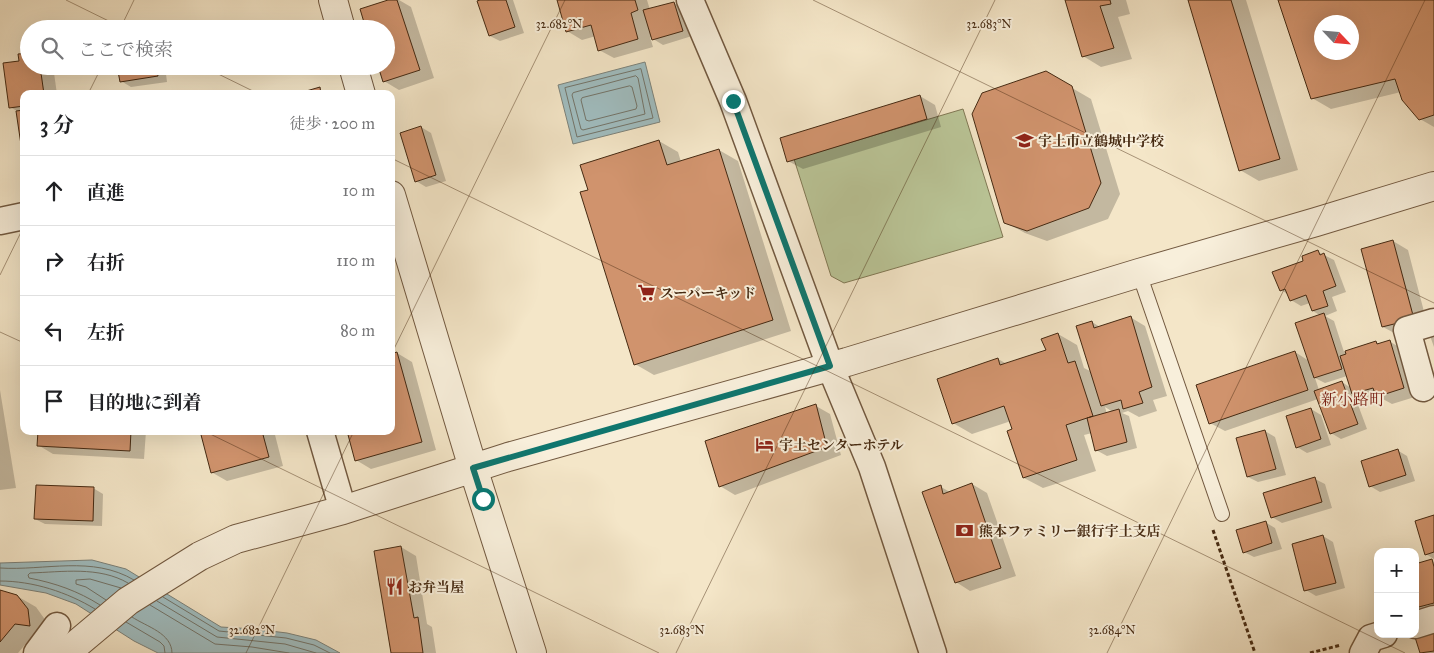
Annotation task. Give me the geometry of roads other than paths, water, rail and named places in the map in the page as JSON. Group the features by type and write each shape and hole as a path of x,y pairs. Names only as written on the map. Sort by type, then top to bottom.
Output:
{"street":[{"path":"333,0 339,20"},
{"path":"690,0 733,101 830,366 872,467 933,653"},
{"path":"355,75 360,90"},
{"path":"66,653 128,601 200,556 236,539 343,510 473,468 830,366 1434,186"},
{"path":"395,208 473,468 532,653"},
{"path":"0,221 20,217"},
{"path":"1423,388 1407,330 1434,322"},
{"path":"321,435 343,510"},
{"path":"1419,624 1434,619"},
{"path":"37,653 57,626"},
{"path":"1363,653 1370,638 1374,637"}],"lane":[{"path":"1139,273 1222,514"}],"water":[{"path":"645,62 660,122 573,144 558,85"},
{"path":"92,560 126,569 221,627 287,633 316,640 340,653 158,653 134,641 76,604 46,593 0,585 0,563"}],"place":[{"name":"宇土市立鶴城中学校","path":"1024,141"},
{"name":"スーパーキッド","path":"646,293"},
{"name":"宇土センターホテル","path":"765,445"},
{"name":"熊本ファミリー銀行宇土支店","path":"965,531"},
{"name":"お弁当屋","path":"394,587"}],"district":[{"name":"新小路町","path":"1353,399"}]}
